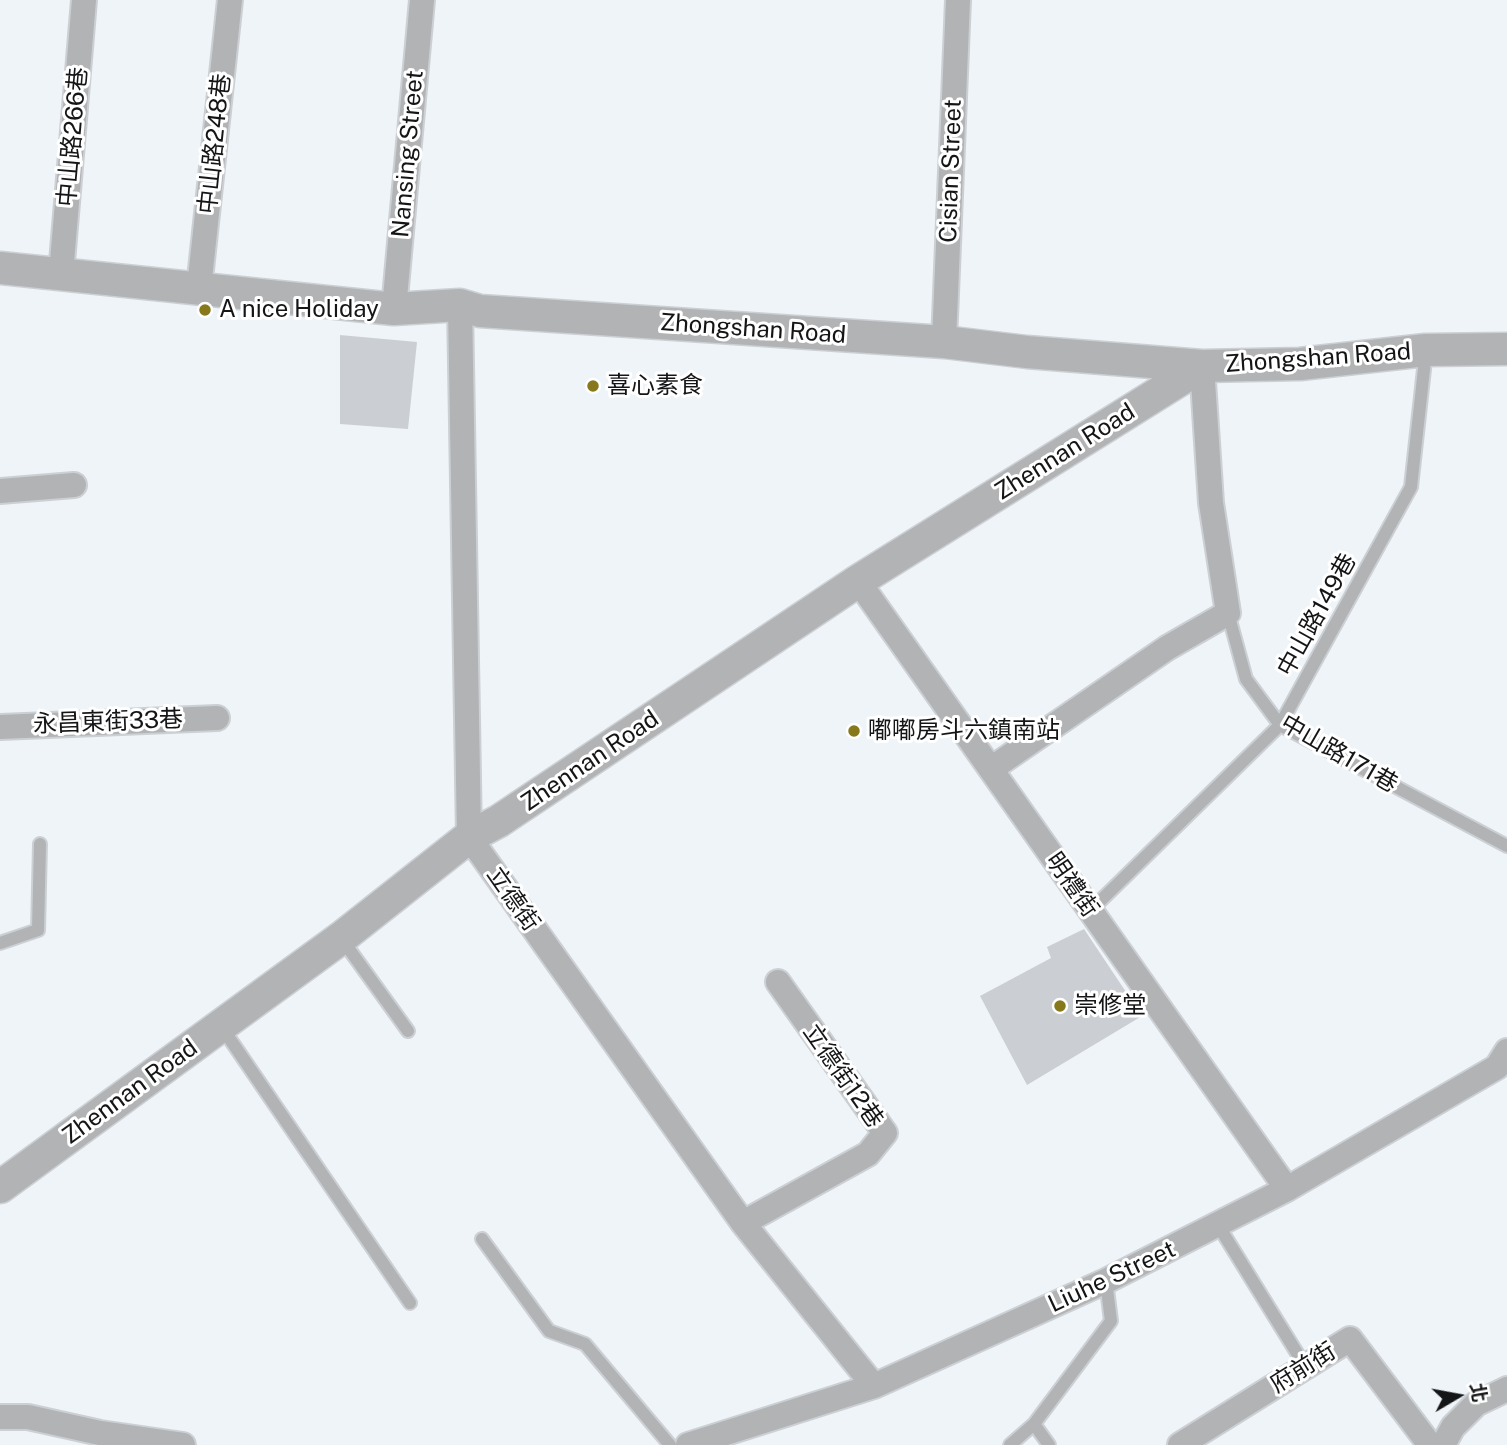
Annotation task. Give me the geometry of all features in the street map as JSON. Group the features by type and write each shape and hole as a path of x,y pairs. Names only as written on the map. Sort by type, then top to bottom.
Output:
{"street":[{"name":"中山路266巷","path":"61,274 84,0"},
{"name":"中山路248巷","path":"199,288 230,0"},
{"name":"Nansing Street","path":"394,309 422,0"},
{"name":"Cisian Street","path":"944,342 958,0"},
{"name":"Zhongshan Road","path":"0,268 394,309 460,306 480,311 944,342 1202,366 1300,364 1426,350 1507,349"},
{"path":"460,306 469,837"},
{"name":"Zhennan Road","path":"0,1187 341,938 469,837 511,814 858,581 1202,366"},
{"name":"中山路171巷","path":"1202,366 1211,503 1228,613"},
{"path":"0,491 74,485"},
{"name":"明禮街","path":"858,581 1287,1189"},
{"path":"991,769 1167,648 1228,613"},
{"name":"永昌東街33巷","path":"0,727 217,718"},
{"name":"立德街","path":"469,837 743,1223 874,1386"},
{"name":"立德街12巷","path":"743,1223 868,1154 885,1133 778,982"},
{"name":"Liuhe Street","path":"688,1445 874,1386 1107,1281 1287,1189 1497,1067 1507,1051"},
{"name":"府前街","path":"1180,1445 1350,1339 1430,1445"},
{"path":"1443,1445 1453,1427 1476,1404 1507,1389"},
{"path":"0,1417 28,1417 106,1439 183,1445"}],"lane":[{"name":"中山路149巷","path":"1090,911 1280,725 1411,487 1426,350"},
{"name":"中山路171巷","path":"1228,613 1246,679 1280,725 1507,846"},
{"path":"0,943 38,930 40,844"},
{"path":"341,938 408,1031"},
{"path":"221,1026 410,1303"},
{"path":"1218,1226 1305,1366"},
{"path":"482,1239 548,1331 585,1345 670,1445"},
{"path":"1010,1445 1034,1424 1111,1321 1107,1281"},
{"path":"1034,1424 1049,1445"}],"building":[{"path":"340,335 417,342 408,429 340,424"},
{"name":"崇修堂","path":"1084,929 1142,1016 1027,1085 980,996 1051,958 1047,947"}],"place":[{"name":"A nice Holiday","path":"205,310"},
{"name":"喜心素食","path":"593,386"},
{"name":"嘟嘟房斗六鎮南站","path":"854,731"},
{"name":"崇修堂","path":"1060,1006"}]}
